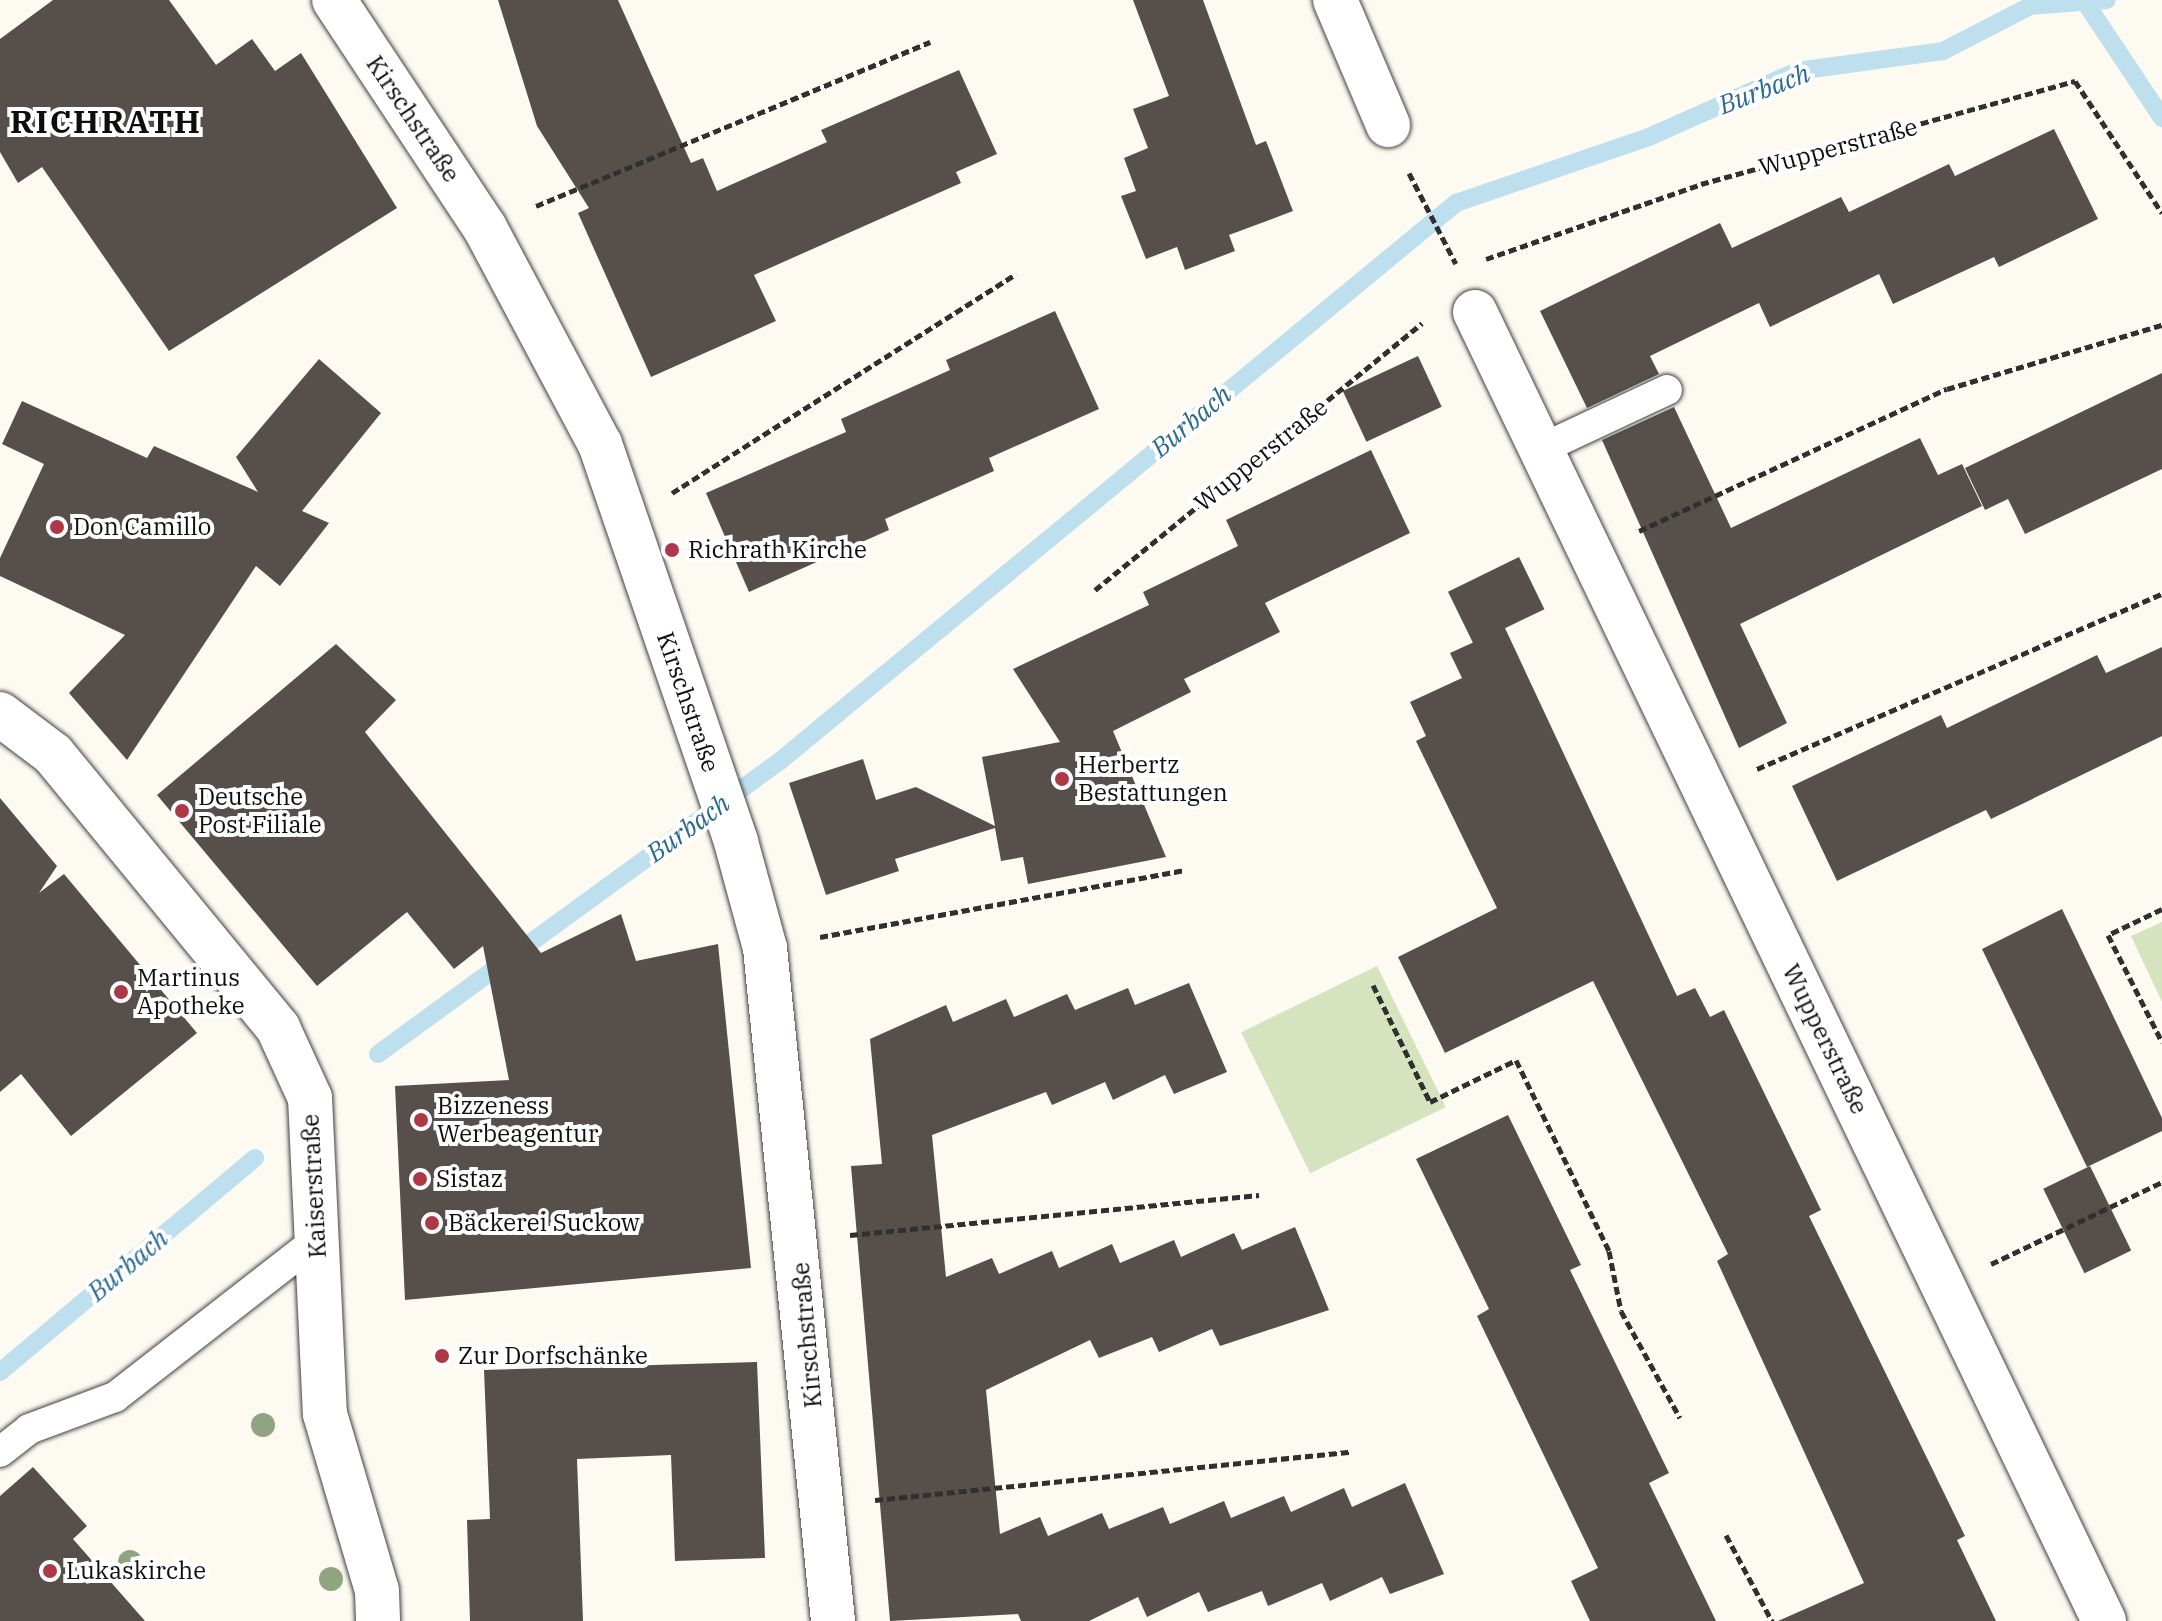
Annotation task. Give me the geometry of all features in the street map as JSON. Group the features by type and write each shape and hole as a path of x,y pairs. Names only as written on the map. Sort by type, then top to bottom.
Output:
{"street":[{"name":"Kirschstraße","path":"334,0 485,228 600,444 736,842 765,948 798,1240 833,1621"},
{"path":"1335,0 1388,125"},
{"name":"Wupperstraße","path":"1475,312 1708,791 2104,1621"},
{"name":"Kaiserstraße","path":"0,714 53,754 278,1028 310,1098 325,1414 377,1591 378,1621"}],"lane":[{"path":"1541,449 1667,390"},
{"path":"0,1452 29,1429 115,1397 317,1240"}],"path":[{"path":"485,228 930,42"},
{"name":"Wupperstraße","path":"1413,182 1455,267 1701,184 2075,81 2162,213"},
{"path":"627,521 1016,274"},
{"name":"Wupperstraße","path":"1095,590 1427,319"},
{"path":"1591,553 1947,389 2162,325"},
{"path":"1708,791 2162,594"},
{"path":"765,948 1185,870"},
{"path":"2162,909 2108,935 2162,1042"},
{"path":"1373,985 1430,1102 1516,1060 1609,1251 1621,1311 1680,1418"},
{"path":"1944,1286 2162,1182"},
{"path":"798,1240 1259,1195"},
{"path":"823,1505 1351,1452"},
{"path":"1726,1535 1772,1621"}],"green space":[{"path":"2162,922 2162,1002 2131,936"},
{"path":"1377,966 1446,1107 1310,1173 1241,1032"}],"building":[{"path":"53,0 169,0 216,65 252,39 275,71 301,53 397,208 169,351 42,167 18,183 0,152 0,39"},
{"path":"498,0 618,0 691,163 703,158 717,191 827,142 821,130 959,70 997,154 956,172 961,183 754,275 776,321 651,377 578,213 589,208 537,126"},
{"path":"1133,0 1203,0 1256,145 1266,141 1293,211 1229,235 1235,251 1185,270 1177,247 1146,259 1121,196 1136,191 1124,158 1148,148 1133,109 1169,96"},
{"path":"2054,129 2098,219 1999,267 1994,257 1893,304 1879,274 1770,327 1759,303 1650,356 1659,374 1587,408 1540,311 1720,223 1732,248 1841,197 1849,212 1949,164 1955,176"},
{"path":"1055,311 1099,409 989,458 994,471 885,519 889,530 749,592 706,493 846,432 841,419 950,370 946,360"},
{"path":"1418,356 1442,407 1366,442 1343,391"},
{"path":"319,359 381,413 302,511 329,523 280,586 256,566 127,760 69,693 125,635 0,576 0,558 44,464 2,444 22,401 147,458 154,446 258,492 236,457"},
{"path":"2162,373 2162,469 2025,534 2008,499 1985,510 1965,468"},
{"path":"1674,407 1731,528 1920,438 1938,475 1962,464 1982,506 1740,624 1787,723 1739,748 1602,440"},
{"path":"1371,450 1410,533 1265,603 1280,632 1184,679 1191,692 1113,731 1166,857 1028,884 1023,857 1001,861 995,828 895,859 899,871 826,895 789,783 863,759 876,800 916,787 995,826 982,757 1060,742 1013,669 1149,605 1143,592 1238,546 1226,520"},
{"path":"1519,557 1544,609 1473,644 1448,592"},
{"path":"1505,628 1677,996 1695,988 1710,1017 1724,1010 1821,1210 1809,1216 1965,1536 1957,1540 1996,1621 1778,1621 1864,1583 1717,1261 1728,1254 1593,981 1445,1053 1398,957 1497,908 1416,741 1426,736 1410,702 1462,678 1450,653"},
{"path":"336,644 396,700 365,732 541,953 621,914 636,961 718,944 751,1268 405,1300 395,1086 509,1080 483,946 454,969 407,912 317,986 157,795"},
{"path":"2162,647 2162,736 1991,819 1986,810 1837,881 1792,786 1941,715 1947,728 2097,655 2106,673"},
{"path":"0,798 57,866 39,893 64,874 197,1033 71,1136 21,1074 0,1092"},
{"path":"2062,909 2162,1118 2162,1131 2087,1167 1982,949"},
{"path":"1189,983 1227,1072 1174,1094 1165,1075 1113,1100 1105,1082 1052,1105 1046,1092 932,1135 946,1277 992,1258 999,1274 1052,1251 1059,1268 1112,1244 1120,1263 1174,1240 1181,1257 1234,1233 1242,1250 1295,1227 1329,1310 1220,1346 1212,1329 1159,1352 1152,1337 1099,1358 1090,1340 986,1390 1000,1534 1040,1517 1048,1536 1102,1513 1109,1529 1163,1507 1170,1524 1224,1501 1231,1518 1284,1496 1291,1512 1344,1488 1352,1507 1405,1483 1444,1574 1390,1594 1382,1577 1330,1601 1322,1583 1268,1606 1262,1591 1208,1612 1199,1592 1147,1617 1138,1597 1089,1621 1021,1621 1018,1614 890,1621 851,1166 882,1164 870,1039 946,1005 953,1022 1006,999 1014,1017 1067,994 1075,1010 1128,988 1135,1005"},
{"path":"1508,1115 1581,1265 1570,1270 1669,1473 1649,1483 1716,1621 1590,1621 1571,1581 1598,1568 1477,1316 1489,1309 1416,1159"},
{"path":"2090,1166 2131,1250 2084,1273 2043,1189"},
{"path":"757,1362 765,1558 675,1561 671,1455 577,1459 583,1621 470,1621 467,1520 490,1519 484,1370"},
{"name":"Lukaskirche","path":"33,1467 87,1526 73,1539 145,1621 0,1621 0,1496"}],"waterway":[{"name":"Burbach","path":"378,1054 780,761 1456,203 1649,137 1797,71 1943,51 2030,6 2107,0"},
{"path":"2087,5 2162,118"},
{"name":"Burbach","path":"0,1372 255,1158"}],"place":[{"name":"Don Camillo","path":"57,527"},
{"name":"Richrath Kirche","path":"672,550"},
{"name":"Herbertz Bestattungen","path":"1062,779"},
{"name":"Deutsche Post Filiale","path":"182,811"},
{"name":"Martinus Apotheke","path":"121,992"},
{"name":"Bizzeness Werbeagentur","path":"421,1120"},
{"name":"Sistaz","path":"420,1179"},
{"name":"Bäckerei Suckow","path":"432,1223"},
{"name":"Zur Dorfschänke","path":"442,1356"},
{"name":"Lukaskirche","path":"50,1571"}],"district":[{"name":"RICHRATH","path":"106,121"}]}
